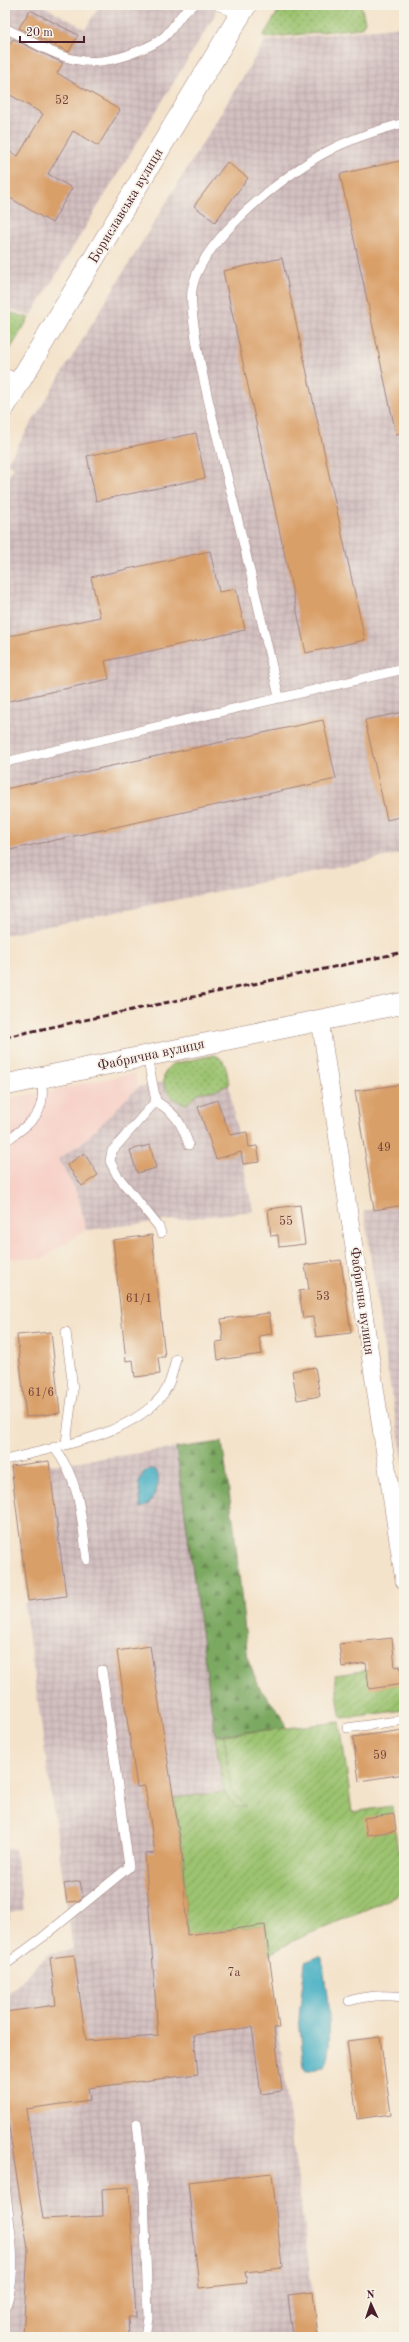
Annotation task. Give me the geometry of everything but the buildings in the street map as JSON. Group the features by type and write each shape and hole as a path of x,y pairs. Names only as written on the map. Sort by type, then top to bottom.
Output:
{"street":[{"name":"Бориславська вулиця","path":"5,406 13,376 243,10"},
{"name":"Фабрична вулиця","path":"5,1085 404,1003"},
{"name":"Фабрична вулиця","path":"320,1020 404,1582"}],"lane":[{"path":"5,28 68,59 92,62 106,61 138,51 158,41 173,29 183,13 194,5"},
{"path":"217,5 243,10"},
{"path":"279,697 240,525 201,374 193,318 192,290 197,271 219,238 240,216 299,169 328,151 373,132 404,123"},
{"path":"5,762 404,669"},
{"path":"147,1055 156,1101 173,1112 178,1118 189,1145"},
{"path":"10,1138 30,1124 39,1113 44,1093 41,1078"},
{"path":"156,1101 112,1150 110,1161 117,1175 159,1227 161,1233"},
{"path":"66,1332 73,1389 66,1443"},
{"path":"5,1460 115,1429 142,1414 164,1393 172,1377 176,1359"},
{"path":"54,1447 73,1476 80,1501 87,1560"},
{"path":"5,1965 43,1937 129,1867 102,1670"},
{"path":"347,1728 404,1720"},
{"path":"349,2001 364,1996 376,1995 404,1997"},
{"path":"137,2123 144,2191 148,2318 145,2337"},
{"path":"5,2185 13,2268 11,2290 5,2308"}],"shaded area":[{"path":"5,5 42,5 85,29 100,5 219,5 215,15 31,316 5,308"},
{"path":"404,26 404,853 5,935 5,482 14,467 7,463 265,41"},
{"path":"135,1073 138,1087 83,1142 58,1159 78,1195 86,1230 42,1259 5,1258 5,1100"},
{"path":"163,1082 167,1093 191,1101 198,1093 216,1090 229,1085 253,1211 86,1230 78,1195 58,1159 83,1142 138,1087"},
{"path":"404,1084 404,1466 384,1349 364,1211 374,1209 355,1091"},
{"path":"176,1448 224,1792 174,1798 182,1852 188,1935 265,1925 318,2337 5,2337 5,2011 10,2010 8,1994 50,1953 73,1949 24,1604 28,1601 11,1466 49,1462 50,1465"},
{"path":"15,1848 23,1910 9,1912 10,1920 5,1920 5,1849"}],"green space":[{"path":"282,5 361,5 365,22 361,28 265,38 263,36"},
{"path":"5,311 29,318 5,358"},
{"path":"214,1055 222,1059 226,1067 229,1085 216,1090 198,1093 187,1104 174,1099 169,1094 164,1082 164,1076 172,1064"},
{"path":"222,1442 234,1527 248,1660 260,1689 281,1714 286,1728 215,1735 176,1448"},
{"path":"404,1665 404,1710 343,1718 340,1716 335,1675"},
{"path":"340,1722 352,1812 392,1806 398,1852 404,1849 404,1893 293,1941 269,1955 265,1925 187,1935 182,1852 174,1798 224,1792 236,1808 246,1806 231,1788 224,1735"},
{"path":"224,1735 231,1788 246,1806 236,1808 224,1792 215,1736"}],"water":[{"path":"150,1469 156,1470 158,1475 158,1484 148,1505 141,1508 139,1483 143,1473"},
{"path":"320,1956 322,1958 329,2014 329,2044 324,2066 312,2071 307,2071 304,2067 299,2018 305,1962"}],"railway":[{"path":"5,1037 404,952"}]}
